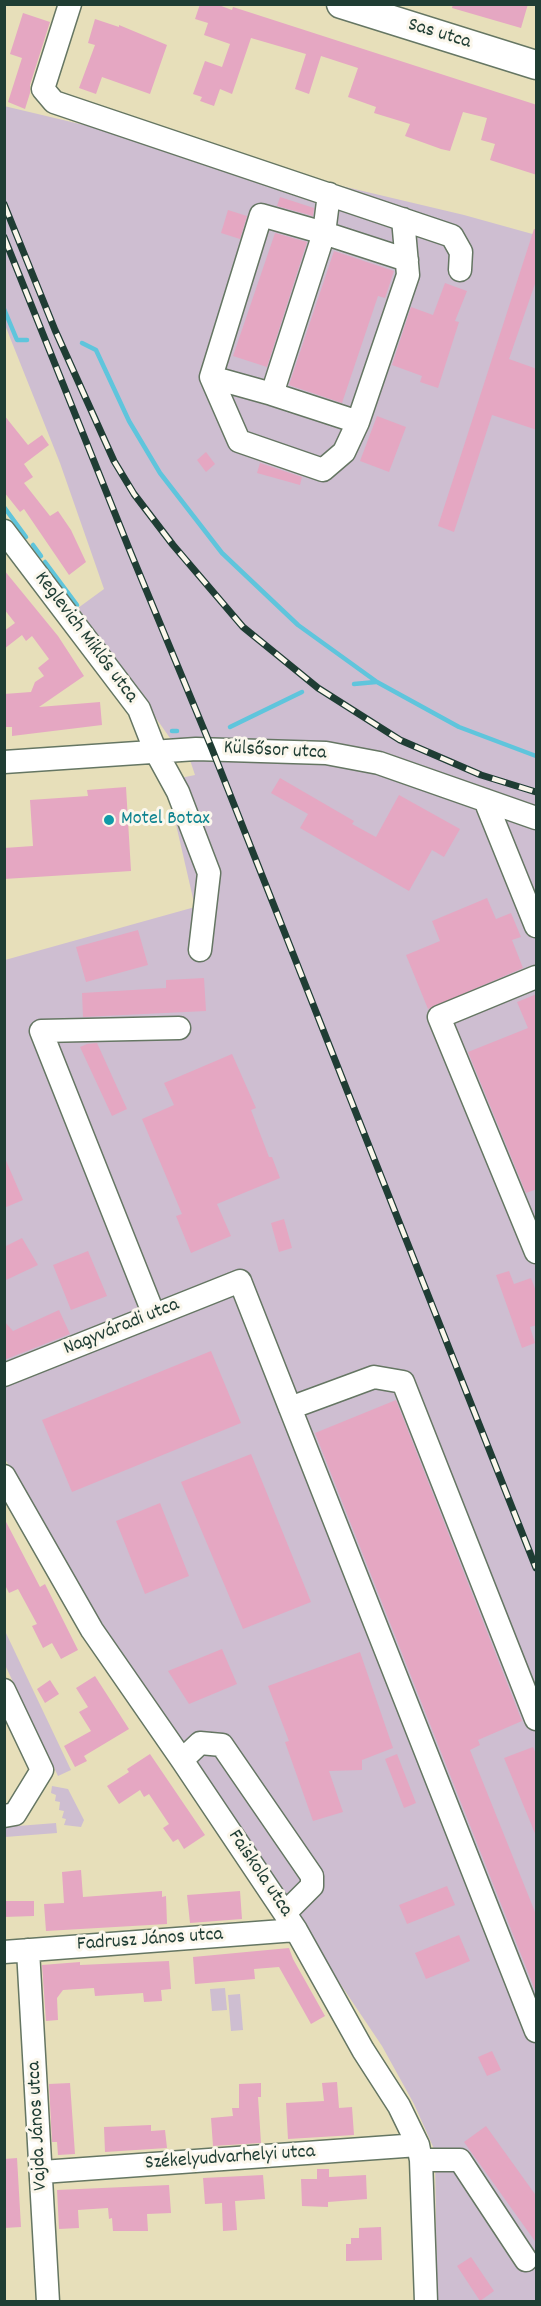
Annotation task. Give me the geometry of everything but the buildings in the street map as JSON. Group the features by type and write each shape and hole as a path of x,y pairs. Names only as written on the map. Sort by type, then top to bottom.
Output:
{"main road":[{"name":"Sas utca","path":"341,4 537,65"}],"street":[{"path":"70,4 43,89 54,102 452,236 461,252 460,270"},
{"path":"272,394 324,233 329,194"},
{"path":"403,219 407,260 408,275 358,422 344,452 323,470 239,441 211,377 261,215 407,260"},
{"path":"211,377 358,422"},
{"name":"Keglevich Miklós utca","path":"4,531 139,709 155,750 178,792 209,873 200,950"},
{"name":"Külsősor utca","path":"4,762 98,757 155,750 226,749 326,753 379,763 537,818"},
{"path":"485,800 537,926"},
{"path":"537,977 439,1017 531,1221 537,1252"},
{"path":"154,1315 41,1031 179,1028"},
{"name":"Nagyváradi utca","path":"4,1375 240,1281 290,1408"},
{"path":"537,1719 403,1382 374,1377 290,1408 537,2031"},
{"name":"Faiskola utca","path":"5,1477 92,1630 290,1921 363,2050 399,2106 419,2153 426,2301"},
{"path":"4,1690 42,1770 15,1814 4,1816"},
{"path":"182,1760 200,1743 222,1745 312,1876 312,1886 290,1921"},
{"name":"Fadrusz János utca","path":"4,1952 290,1921"},
{"name":"Vajda János utca","path":"28,1950 48,2301"},
{"name":"Székelyudvarhelyi utca","path":"42,2172 419,2153 459,2160 526,2260"}],"shaded area":[{"path":"4,106 464,215 536,235 536,2301 437,2301 435,2151 414,2104 382,2046 99,1625 5,1459 5,960 195,907 166,781 195,775 183,739 170,738 78,608 104,589 60,463 5,325"},
{"path":"5,1631 71,1770 58,1776 5,1665"},
{"path":"52,1786 68,1789 84,1820 81,1827 64,1825 66,1819 62,1818 64,1811 59,1810 60,1802 55,1801 56,1795 51,1793"},
{"path":"56,1823 57,1833 5,1837 5,1827"},
{"path":"225,1988 227,2010 212,2011 210,1989"},
{"path":"240,1994 243,2030 231,2031 228,1995"}],"waterway":[{"path":"4,309 17,340 27,340"},
{"path":"82,343 96,350 129,421 160,473 222,553 298,625 377,682 459,727 536,756"},
{"path":"4,507 26,537"},
{"path":"33,545 41,556"},
{"path":"45,562 77,605"},
{"path":"354,684 376,682"},
{"path":"230,727 302,692"},
{"path":"172,731 177,731"}],"railway":[{"path":"4,204 55,330 114,461 134,494 173,545 243,627 318,688 400,740 481,775 536,792"},
{"path":"4,237 212,749 536,1568"}],"place":[{"name":"Motel Botax","path":"109,820"}]}
